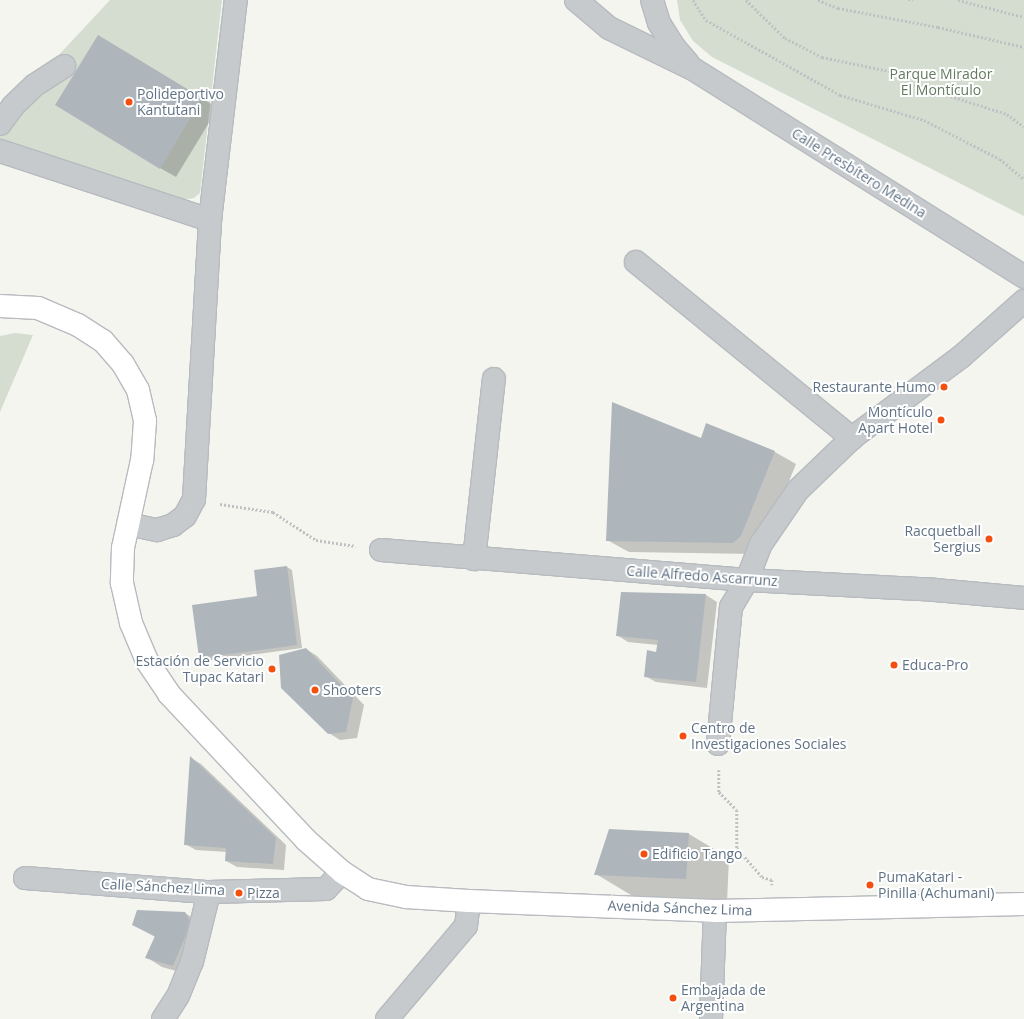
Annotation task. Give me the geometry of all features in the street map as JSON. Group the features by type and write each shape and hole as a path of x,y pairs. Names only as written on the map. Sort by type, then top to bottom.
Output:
{"main road":[{"name":"Avenida Sánchez Lima","path":"0,306 38,308 78,325 103,342 123,364 134,383 145,421 142,460 123,548 122,584 131,622 147,661 174,699 306,840 342,872 368,889 385,894 468,901 715,911 1024,904"}],"street":[{"path":"128,524 157,530 173,525 185,516 194,499 210,220 236,0"},
{"path":"576,0 609,28 693,69"},
{"path":"652,0 659,23 674,47 693,69"},
{"path":"0,124 13,106 35,86 64,66"},
{"name":"Calle Presbítero Medina","path":"693,69 1024,277"},
{"path":"0,151 210,220"},
{"path":"636,262 852,438"},
{"path":"718,744 731,607 747,580 761,544 798,490 852,438 962,356 1024,301"},
{"path":"474,559 494,379"},
{"name":"Calle Alfredo Ascarrunz","path":"381,550 474,559 747,580 935,590 1024,598"},
{"name":"Calle Sánchez Lima","path":"24,878 209,892 326,889 342,872"},
{"path":"163,1019 178,996 192,962 209,892"},
{"path":"387,1019 466,926 468,901"},
{"path":"710,1019 715,911"}],"path":[{"path":"693,0 706,20 840,95 924,120 1000,159 1024,179"},
{"path":"746,0 785,38 822,58 898,73 916,85 1007,114 1024,127"},
{"path":"818,0 838,8 938,26 1024,47"},
{"path":"908,0 913,0"},
{"path":"958,0 1024,17"},
{"path":"194,499 273,512 316,540 381,550"},
{"path":"719,771 719,792 737,810 737,848 762,877 772,880 772,885"}],"green space":[{"path":"110,0 222,0 200,193 194,198 180,200 0,141 0,118"},
{"name":"Parque Mirador El Montículo","path":"677,0 1024,0 1024,216 712,57 693,41 680,20"},
{"path":"15,333 33,335 0,412 0,336"}],"building":[{"name":"Polideportivo Kantutani","path":"98,35 202,98 160,169 55,105"},
{"path":"612,402 701,438 706,423 775,451 741,536 733,543 606,541"},
{"path":"287,566 297,645 199,658 192,605 257,596 254,570"},
{"path":"621,592 706,594 696,682 644,677 647,650 656,652 658,640 616,636"},
{"path":"306,648 353,698 346,732 328,734 281,688 279,655"},
{"path":"190,756 276,838 273,864 225,861 226,848 184,845"},
{"name":"Edificio Tango","path":"609,829 689,833 686,879 594,875"},
{"path":"137,910 185,912 191,923 173,966 145,958 155,936 132,925"}],"place":[{"name":"Polideportivo Kantutani","path":"129,102"},
{"name":"Restaurante Humo","path":"944,387"},
{"name":"Montículo Apart Hotel","path":"941,420"},
{"name":"Racquetball Sergius","path":"989,539"},
{"name":"Educa-Pro","path":"894,665"},
{"name":"Estación de Servicio Tupac Katari","path":"272,669"},
{"name":"Shooters","path":"315,690"},
{"name":"Centro de Investigaciones Sociales","path":"683,736"},
{"name":"Edificio Tango","path":"644,854"},
{"name":"PumaKatari - Pinilla (Achumani)","path":"870,885"},
{"name":"Pizza","path":"239,893"},
{"name":"Embajada de Argentina","path":"673,998"}]}
